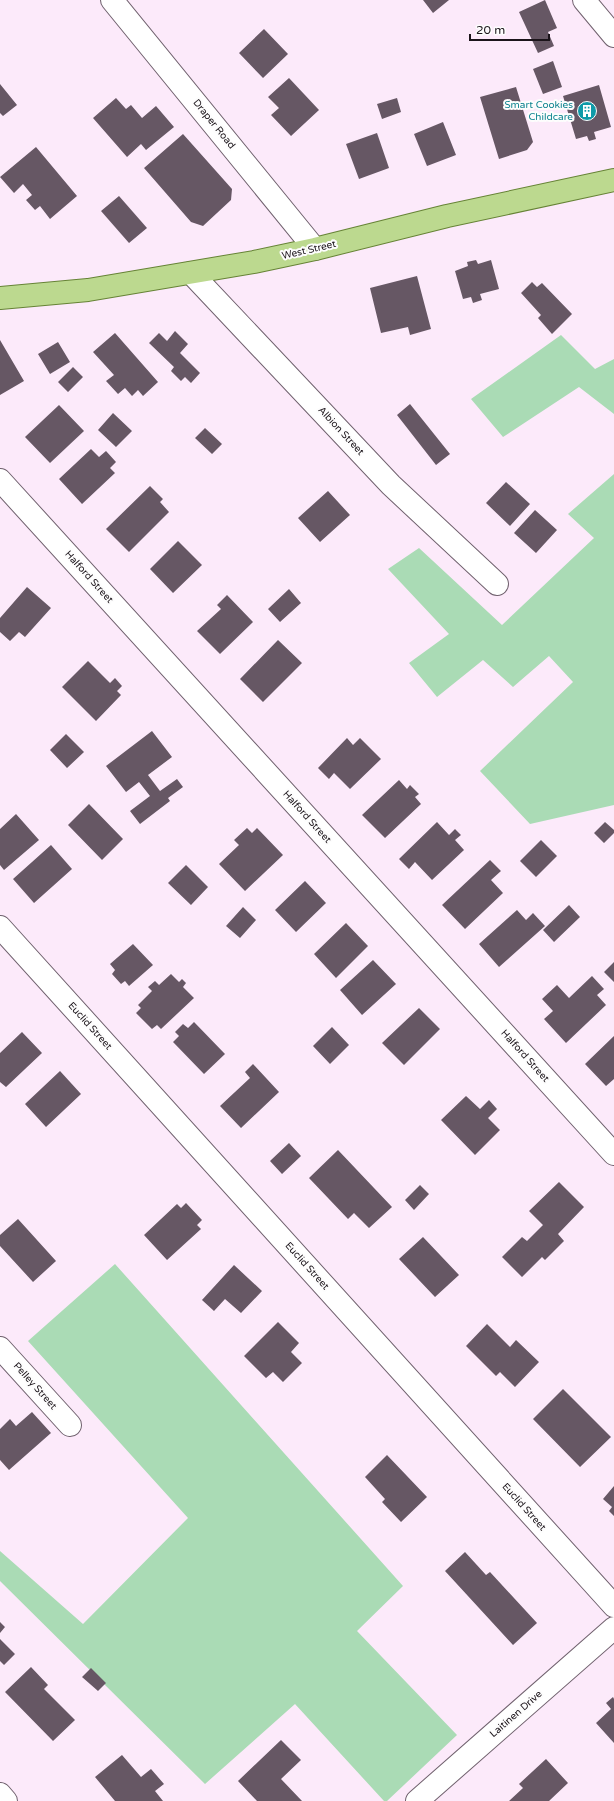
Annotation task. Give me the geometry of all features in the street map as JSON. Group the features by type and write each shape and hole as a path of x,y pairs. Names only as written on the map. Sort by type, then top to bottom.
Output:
{"main road":[{"name":"West Street","path":"0,298 88,290 254,262 315,249 447,216 614,180"}],"street":[{"name":"Draper Road","path":"112,0 315,249"},
{"path":"584,0 614,36"},
{"name":"Albion Street","path":"191,273 391,485 497,584"},
{"name":"Halford Street","path":"0,480 614,1154"},
{"name":"Euclid Street","path":"0,927 614,1606"},
{"name":"Pelley Street","path":"0,1348 70,1425"},
{"name":"Laitinen Drive","path":"417,1801 614,1628"},
{"path":"0,1794 6,1801"}],"green space":[{"path":"561,335 595,369 614,359 614,414 579,387 503,437 471,399"},
{"path":"614,474 614,805 530,824 480,771 573,682 549,656 513,687 483,660 437,697 409,663 449,634 388,569 419,548 502,625 594,538 568,514"},
{"path":"115,1264 403,1586 357,1631 457,1735 387,1801 384,1801 295,1704 205,1784 0,1581 0,1551 83,1624 188,1518 28,1341"}],"building":[{"path":"423,0 449,0 433,13"},
{"path":"545,0 557,28 548,32 554,46 538,53 519,12"},
{"path":"264,29 288,54 263,78 239,53"},
{"path":"553,61 562,87 543,94 533,69"},
{"path":"289,78 319,110 291,136 271,115 279,108 268,97"},
{"path":"0,84 17,105 3,116 0,113"},
{"name":"Smart Cookies Childcare","path":"599,85 611,127 594,132 596,139 589,141 587,136 576,139 563,96"},
{"path":"516,87 533,142 527,150 499,159 480,97"},
{"path":"116,98 126,109 131,105 142,118 156,106 174,127 146,150 141,144 127,157 93,118"},
{"path":"397,98 401,112 382,119 377,104"},
{"path":"443,122 456,155 427,166 414,134"},
{"path":"377,133 389,168 359,179 346,144"},
{"path":"183,134 232,189 231,200 203,226 191,222 144,168"},
{"path":"36,147 77,196 50,219 40,206 35,210 26,200 32,195 23,184 14,193 0,177"},
{"path":"119,196 147,228 129,243 101,211"},
{"path":"476,260 478,264 491,260 499,289 480,294 482,300 473,303 471,297 463,299 455,271 468,266 467,262"},
{"path":"417,276 431,329 410,335 408,327 381,333 370,288"},
{"path":"532,282 537,287 542,283 572,314 552,334 538,318 541,315 521,293"},
{"path":"175,331 188,344 180,353 200,373 191,383 185,377 181,381 171,371 174,367 149,343 159,333 167,341"},
{"path":"115,333 158,382 143,396 138,390 132,396 125,388 118,394 106,381 114,375 93,352"},
{"path":"0,340 24,381 0,395"},
{"path":"58,342 70,362 50,374 38,354"},
{"path":"73,367 83,377 68,392 58,382"},
{"path":"410,404 450,454 436,465 397,415"},
{"path":"59,405 84,431 50,463 25,437"},
{"path":"113,413 132,431 116,447 98,430"},
{"path":"205,428 222,444 212,454 195,438"},
{"path":"91,449 99,457 106,451 116,462 110,468 115,473 82,504 59,479"},
{"path":"506,482 530,504 510,526 486,503"},
{"path":"150,486 163,499 160,502 169,512 129,552 106,529"},
{"path":"328,491 350,515 320,542 298,518"},
{"path":"535,510 557,530 536,553 514,533"},
{"path":"178,541 202,565 173,593 150,569"},
{"path":"27,587 51,608 25,637 19,632 10,641 0,632 0,618"},
{"path":"289,589 301,603 280,622 268,609"},
{"path":"227,595 253,622 220,654 197,631 221,609 217,605"},
{"path":"278,640 302,663 263,702 240,679"},
{"path":"88,661 110,683 115,678 122,686 117,691 121,695 96,721 62,687"},
{"path":"152,731 172,757 148,775 160,791 177,779 183,787 168,798 170,801 140,824 130,811 150,796 139,782 126,792 106,766"},
{"path":"66,734 84,752 67,768 50,750"},
{"path":"347,738 353,745 360,738 381,759 350,789 334,773 329,779 318,768"},
{"path":"399,780 407,789 410,785 419,794 415,797 421,804 385,838 362,815"},
{"path":"89,804 123,839 102,860 68,825"},
{"path":"16,814 39,840 4,870 0,865 0,829"},
{"path":"437,822 449,835 455,829 461,835 455,840 464,850 432,880 415,862 409,869 399,859"},
{"path":"605,822 614,830 614,833 604,843 594,833"},
{"path":"247,828 252,833 257,828 283,855 245,891 219,864 239,845 234,840"},
{"path":"541,840 557,856 536,877 520,861"},
{"path":"51,845 72,869 34,903 13,879"},
{"path":"490,860 501,871 491,880 503,893 465,929 442,905"},
{"path":"186,865 208,887 191,905 168,883"},
{"path":"305,881 326,903 296,932 275,910"},
{"path":"569,905 580,917 554,942 543,930"},
{"path":"243,907 256,920 240,938 226,926"},
{"path":"517,910 526,920 533,913 545,926 499,967 479,944"},
{"path":"346,923 368,946 336,978 314,954"},
{"path":"133,944 153,965 129,986 125,981 121,984 112,974 115,970 110,964"},
{"path":"373,960 396,984 362,1015 340,990"},
{"path":"614,962 614,982 604,972"},
{"path":"171,974 179,982 182,979 186,983 183,987 194,998 161,1029 157,1025 152,1029 136,1013 141,1008 138,1005 152,991 148,987 155,981 159,985"},
{"path":"592,976 604,989 597,995 606,1005 566,1043 544,1019 553,1011 542,999 557,985 569,998"},
{"path":"419,1008 440,1029 404,1065 382,1043"},
{"path":"194,1022 225,1054 204,1074 173,1042 179,1036 175,1032 183,1024 188,1028"},
{"path":"332,1027 349,1045 330,1064 313,1046"},
{"path":"22,1032 42,1053 6,1087 0,1082 0,1053"},
{"path":"614,1036 614,1079 606,1086 585,1064"},
{"path":"253,1064 279,1092 241,1128 220,1106 250,1078 245,1072"},
{"path":"60,1071 81,1094 46,1127 25,1104"},
{"path":"466,1096 480,1109 489,1100 497,1109 488,1118 500,1130 475,1155 441,1120"},
{"path":"289,1143 301,1156 282,1174 270,1161"},
{"path":"338,1150 392,1207 369,1228 354,1213 348,1219 309,1178"},
{"path":"559,1182 584,1207 558,1234 564,1241 545,1260 542,1257 522,1277 502,1257 522,1237 527,1241 543,1225 529,1211"},
{"path":"420,1185 429,1194 414,1210 405,1200"},
{"path":"186,1203 202,1220 197,1225 201,1229 167,1260 144,1235 177,1204 181,1208"},
{"path":"18,1219 56,1261 33,1282 0,1246 0,1235"},
{"path":"423,1237 459,1275 435,1297 399,1259"},
{"path":"234,1265 262,1291 241,1313 225,1299 214,1311 202,1300"},
{"path":"278,1322 299,1343 291,1352 302,1363 283,1382 273,1372 266,1378 244,1356"},
{"path":"487,1324 510,1347 516,1340 539,1362 515,1387 500,1372 496,1376 466,1346"},
{"path":"563,1389 611,1437 580,1467 533,1419"},
{"path":"32,1412 51,1433 9,1470 0,1460 0,1429 10,1419 16,1426"},
{"path":"387,1455 427,1497 401,1522 382,1502 385,1499 365,1477"},
{"path":"614,1486 614,1516 609,1511 612,1507 603,1499"},
{"path":"465,1552 486,1575 490,1572 537,1623 513,1645 445,1571"},
{"path":"0,1622 5,1627 0,1633"},
{"path":"0,1639 15,1654 4,1665 0,1661"},
{"path":"31,1667 48,1685 44,1689 75,1720 53,1741 5,1692"},
{"path":"91,1668 106,1683 98,1691 82,1677"},
{"path":"613,1697 614,1743 596,1723 611,1709 606,1703"},
{"path":"281,1740 301,1760 281,1779 302,1801 257,1801 238,1781"},
{"path":"122,1755 141,1777 151,1769 164,1784 155,1791 163,1801 115,1801 95,1777"},
{"path":"546,1759 568,1783 549,1801 509,1801 523,1788 519,1784"}],"place":[{"name":"Smart Cookies Childcare","path":"587,111"}]}
